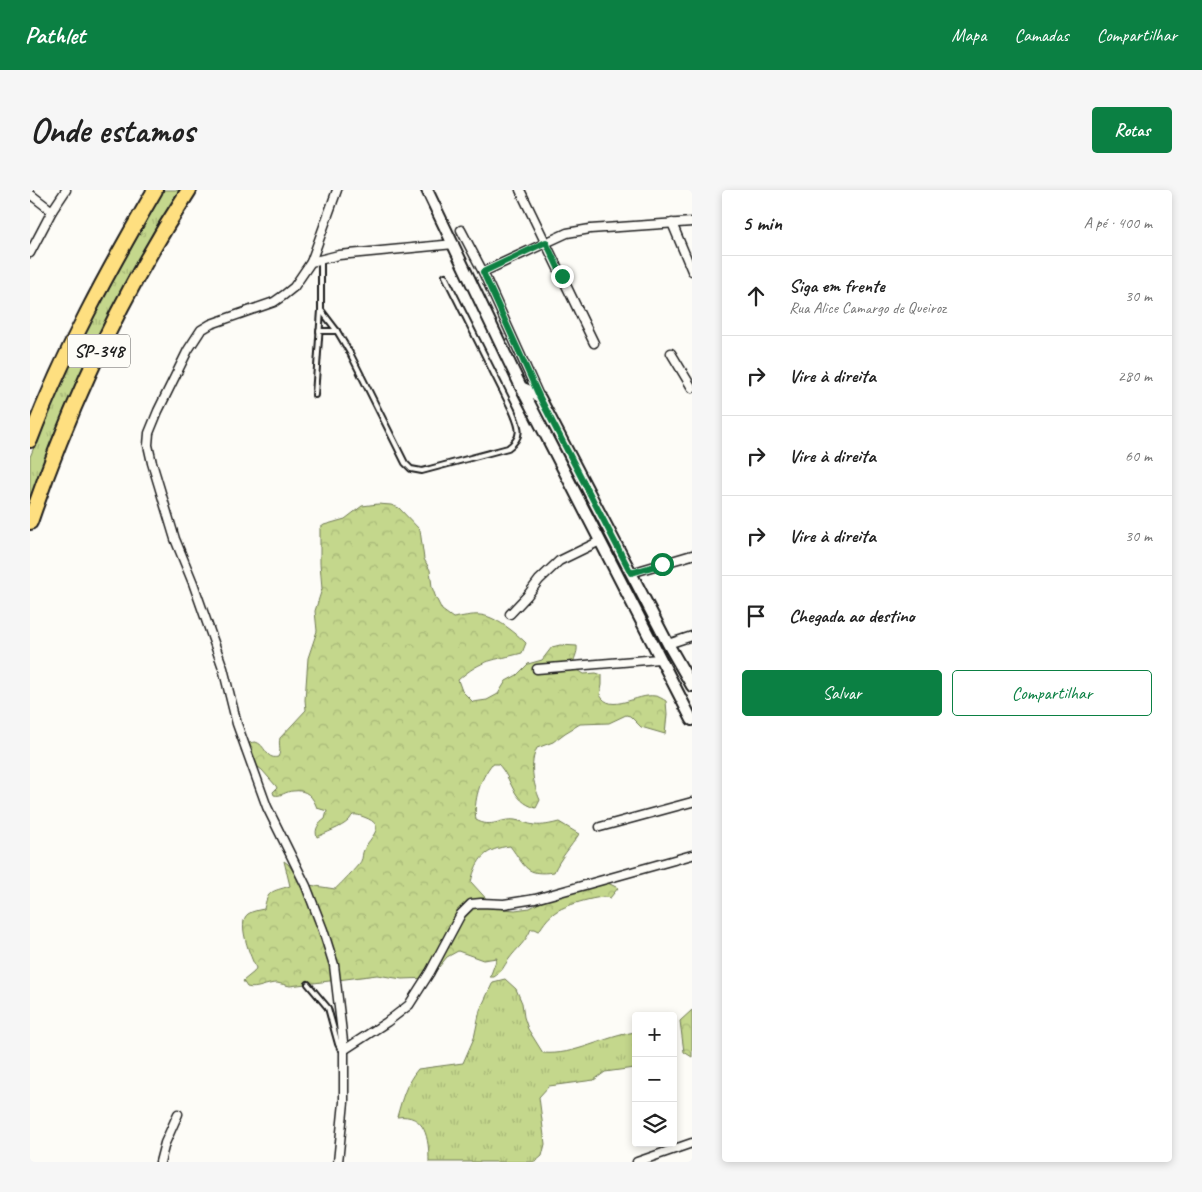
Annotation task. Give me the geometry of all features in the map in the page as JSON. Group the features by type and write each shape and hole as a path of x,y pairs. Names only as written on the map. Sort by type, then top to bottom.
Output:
{"highway":[{"name":"SP-348","path":"30,440 65,357 86,314 115,258 155,190"},
{"path":"186,193 197,190"},
{"name":"SP-348","path":"30,522 46,474 91,367 119,310 186,193"}],"street":[{"path":"30,253 52,211 66,190"},
{"path":"337,190 311,262 294,287 274,302 210,324 201,330 188,350 158,410 149,433 148,445 156,478 175,538 223,668 240,734 267,807 306,886 334,965 344,1050 344,1102 338,1162"},
{"path":"426,190 454,244 528,401 692,720"},
{"path":"520,190 594,343"},
{"path":"30,194 52,211"},
{"path":"483,272 567,233 590,229 692,222"},
{"path":"672,223 692,271"},
{"path":"462,230 542,402 668,644 692,686"},
{"path":"311,262 339,255 454,244"},
{"path":"671,353 692,388"},
{"path":"521,387 532,392 542,402"},
{"path":"528,401 542,402"},
{"path":"510,614 528,596 539,580 560,561 600,541"},
{"path":"631,573 692,555"},
{"path":"668,644 692,636"},
{"path":"537,669 659,659"},
{"path":"600,827 692,802"},
{"path":"344,1050 382,1026 409,1005 430,972 461,914 471,904 504,904 534,899 692,855"},
{"path":"160,1162 165,1143 178,1114"},
{"path":"637,1162 692,1143"}],"lane":[{"path":"315,395 321,310 321,259"},
{"path":"321,310 337,331 350,353 405,463 411,469 422,471 508,448 518,439 518,425 445,276"},
{"path":"319,331 337,331"},
{"path":"308,984 328,1008 338,1044 344,1050"}],"green space":[{"path":"164,190 180,190 136,265 97,340 45,458 30,499 30,457 59,386 89,320"},
{"path":"378,504 399,508 420,530 424,559 430,570 432,587 442,610 453,618 477,615 492,618 511,630 526,643 522,653 482,664 458,680 462,691 473,702 487,700 498,694 506,681 517,675 528,664 542,660 552,647 560,645 577,646 573,667 584,674 596,673 602,675 600,695 605,701 617,703 648,696 658,696 666,701 665,734 641,727 630,716 626,715 609,723 580,724 553,742 537,748 533,767 535,787 540,800 536,808 528,805 517,795 498,764 492,764 481,783 476,805 476,820 487,824 510,820 532,825 547,825 559,822 579,834 554,872 537,873 532,871 523,865 510,846 488,852 479,861 471,882 491,904 503,909 515,910 530,908 552,896 606,882 618,888 610,898 592,899 568,906 552,915 539,931 531,929 501,971 494,977 490,977 497,958 483,960 458,951 447,957 430,978 402,979 377,975 290,986 277,983 254,988 247,987 243,981 256,968 246,940 243,924 248,914 264,909 267,898 271,893 290,886 284,861 303,884 335,889 360,863 363,851 375,832 375,824 371,820 354,815 342,825 317,837 317,829 319,824 325,819 327,811 317,808 314,800 302,791 290,791 274,795 273,792 277,788 276,786 262,770 245,757 241,750 243,744 255,742 259,743 270,756 278,757 280,738 306,710 308,658 317,631 315,611 322,589 320,528 345,519 362,506"},
{"path":"505,979 516,989 522,1003 528,1029 543,1053 567,1052 612,1037 632,1033 632,1068 605,1072 594,1080 549,1086 539,1097 545,1144 542,1156 535,1162 429,1162 427,1137 420,1123 407,1117 397,1117 405,1091 418,1069 463,1063 474,1038 480,1010 493,982"},
{"path":"692,1010 692,1057 684,1052 680,1021"}],"route":[{"path":"562,276 546,242 483,272 540,398 631,573 662,564"}]}
